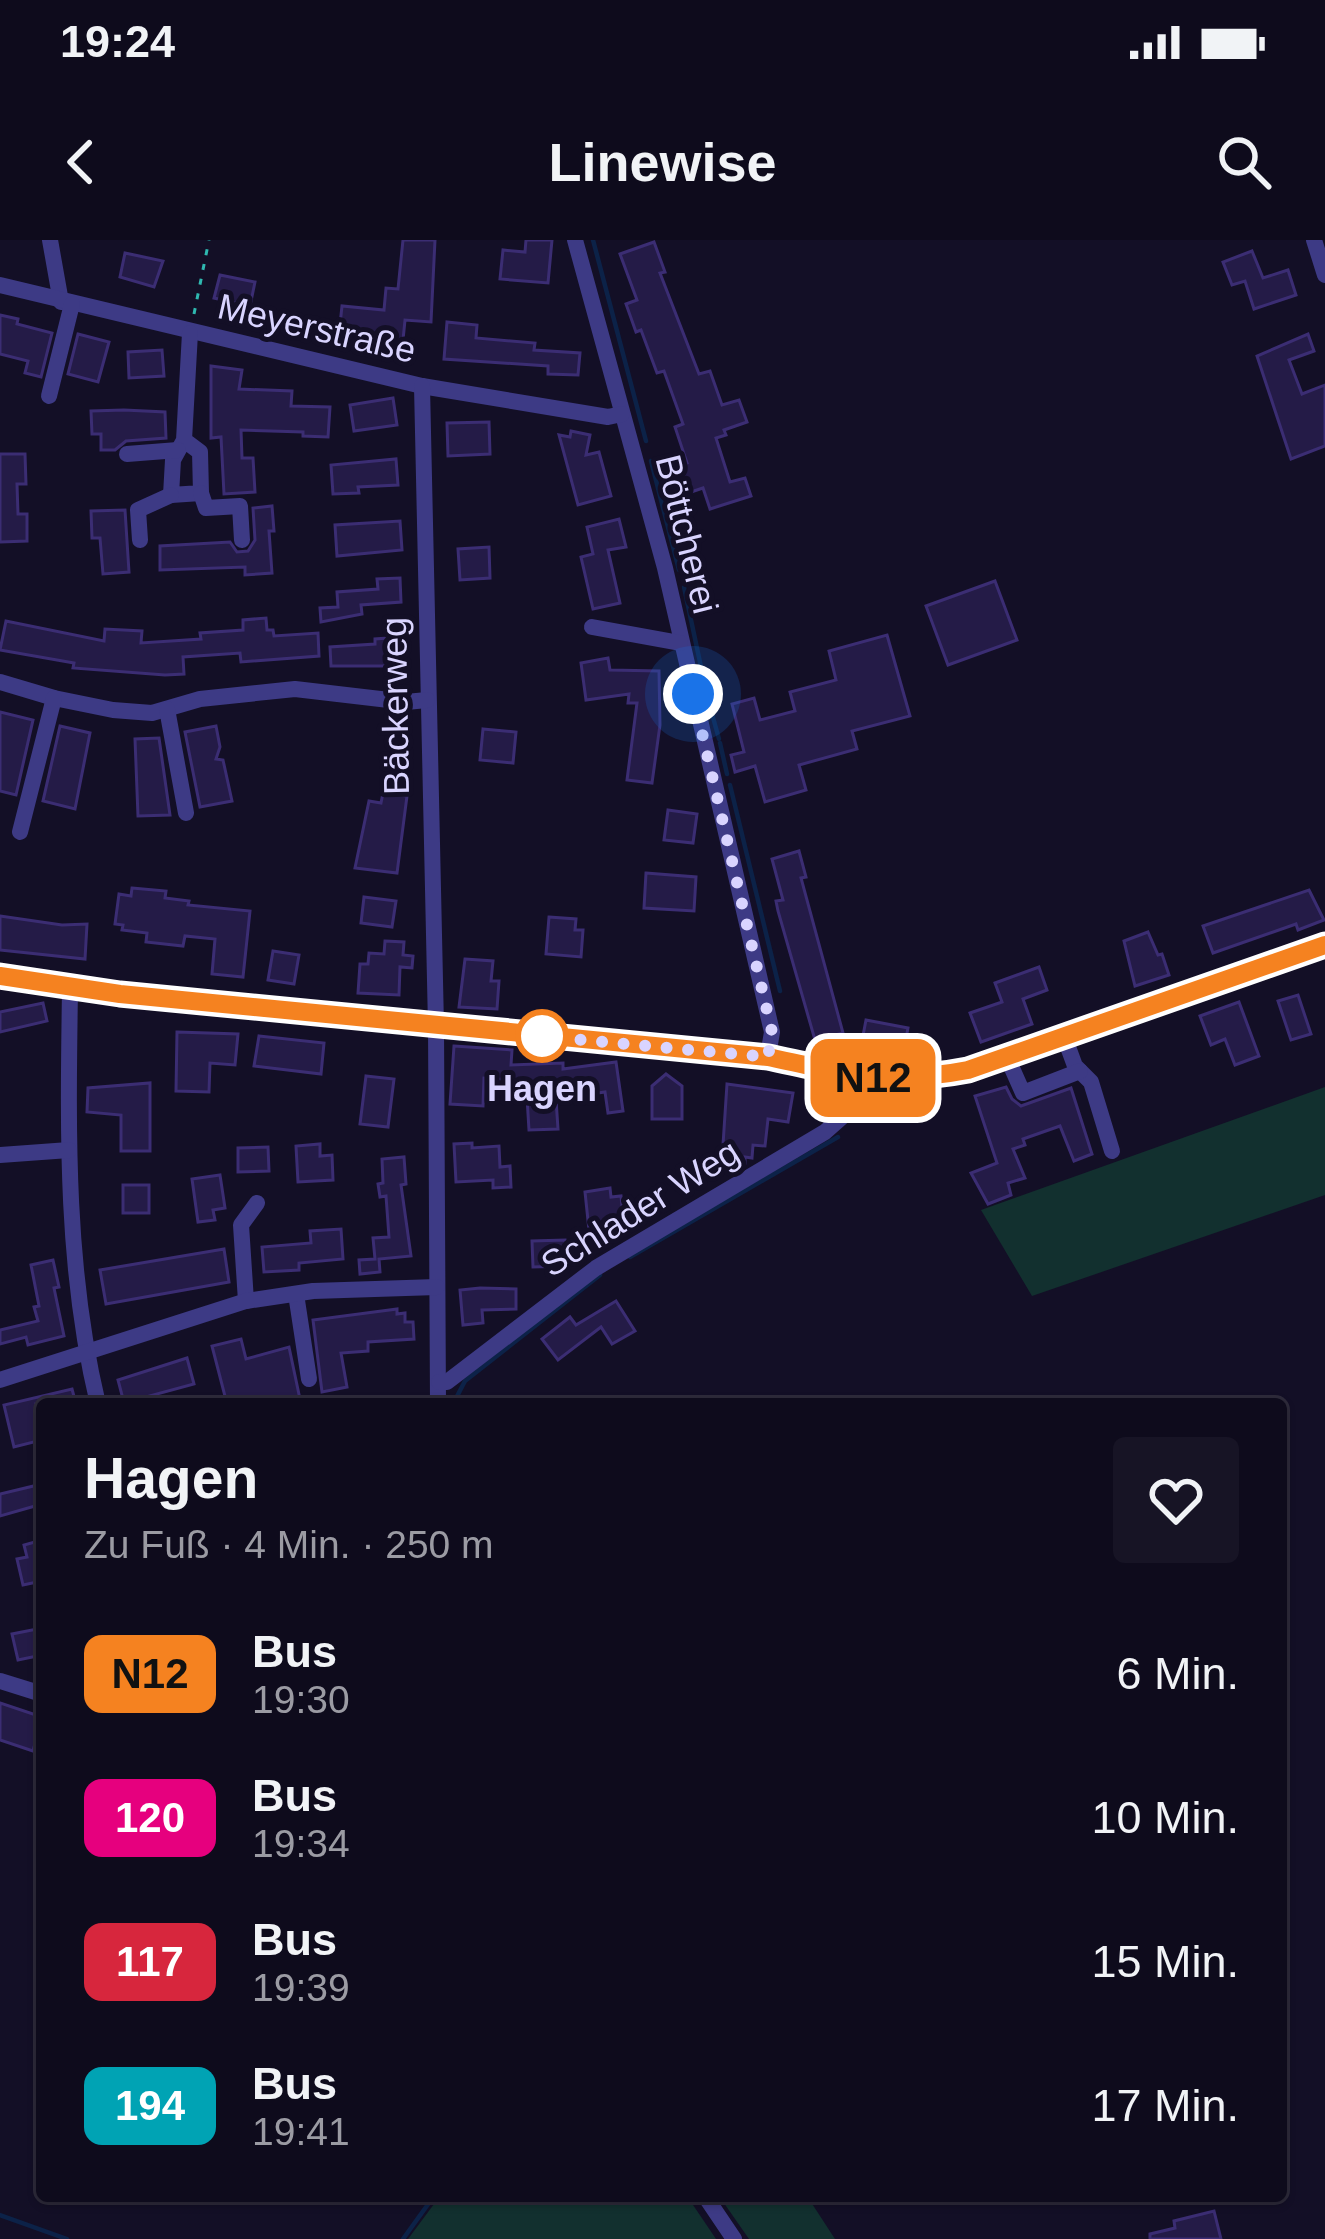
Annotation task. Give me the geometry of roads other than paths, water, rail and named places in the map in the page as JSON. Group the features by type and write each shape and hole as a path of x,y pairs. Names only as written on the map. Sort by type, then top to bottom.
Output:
{"main road":[{"path":"0,976 70,988 768,1057 864,1078 941,1076 1007,1057 1325,945"}],"street":[{"path":"49,396 66,303 50,240"},
{"name":"Böttcherei","path":"575,240 665,568 772,1032 768,1057"},
{"path":"1314,240 1325,275"},
{"name":"Meyerstraße","path":"0,285 422,386 608,417 622,414"},
{"path":"171,494 173,460 181,445 190,333"},
{"name":"Bäckerweg","path":"422,386 436,1026 438,1398"},
{"path":"127,454 181,445 200,452 206,508 241,506 242,540"},
{"path":"140,540 138,511 171,494 202,493"},
{"path":"592,627 680,643"},
{"path":"0,682 112,710 152,713 247,691 295,688 406,702 427,700"},
{"path":"20,832 54,698"},
{"path":"166,709 186,813"},
{"path":"70,988 73,1264 97,1398"},
{"path":"1064,1036 1091,1082 1112,1151"},
{"path":"1007,1057 1023,1093 1080,1070"},
{"name":"Schlader Weg","path":"439,1382 447,1382 596,1268 825,1132 851,1109 864,1078"},
{"path":"0,1155 69,1150"},
{"path":"245,1301 241,1225 257,1204"},
{"path":"0,1380 245,1301 437,1287"},
{"path":"296,1294 309,1379"},
{"path":"0,1681 36,1692"},
{"path":"709,2202 734,2239"}],"waterway":[{"path":"593,240 646,441"},
{"path":"651,461 679,570"},
{"path":"684,587 704,681"},
{"path":"709,703 719,739"},
{"path":"720,743 727,774"},
{"path":"730,785 780,991"},
{"path":"630,1257 838,1137"},
{"path":"456,1398 465,1381 600,1275"},
{"path":"403,2239 430,2202"},
{"path":"0,2215 67,2239"}],"place":[{"name":"Hagen","path":"542,1036"}]}
